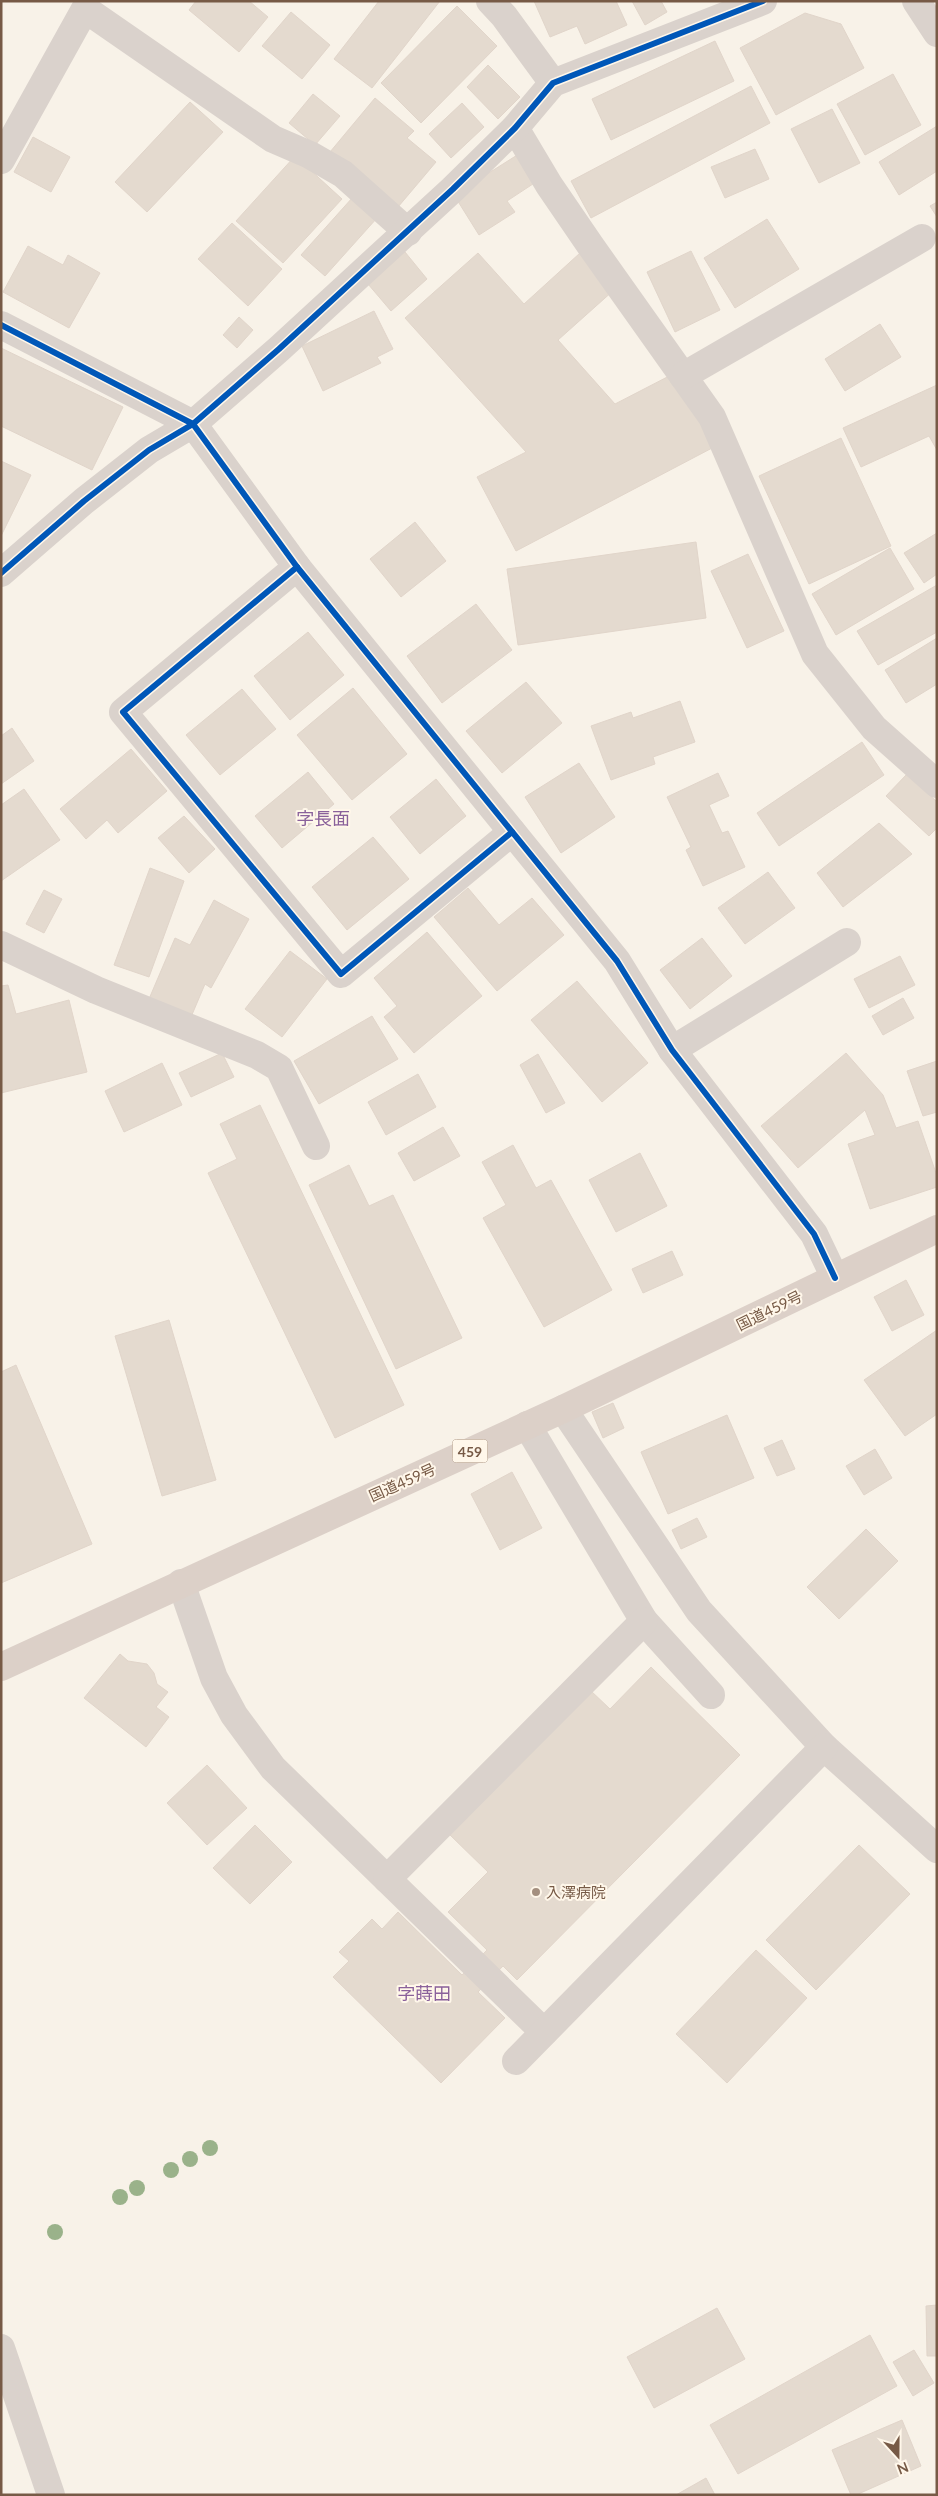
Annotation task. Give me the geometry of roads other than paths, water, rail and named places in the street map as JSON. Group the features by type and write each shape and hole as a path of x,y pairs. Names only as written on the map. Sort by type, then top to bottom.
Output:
{"highway":[{"name":"国道459号","path":"1,1667 563,1409 937,1229"}],"street":[{"path":"490,1 504,16 553,83"},
{"path":"1,573 84,501 149,450 193,424 279,349 347,284 408,232 515,128 553,83 763,1"},
{"path":"916,1 937,33"},
{"path":"1,160 85,9 273,139 310,155 343,174 408,232"},
{"path":"515,128 549,185 712,417 815,654 874,728 937,784"},
{"path":"683,376 922,238"},
{"path":"1,325 193,424 297,567 617,961 672,1050 814,1234 835,1278"},
{"path":"297,567 122,712 341,974 512,832"},
{"path":"672,1050 847,942"},
{"path":"1,946 96,990 257,1054 279,1068 316,1146"},
{"path":"563,1409 698,1611 824,1747 937,1849"},
{"path":"527,1425 644,1621 710,1695"},
{"path":"181,1583 214,1678 234,1715 273,1768 544,2032"},
{"path":"387,1879 644,1621"},
{"path":"516,2061 824,1747"},
{"path":"1,2348 51,2495"}],"place":[{"name":"入澤病院","path":"536,1892"}],"district":[{"name":"字長面","path":"323,818"},
{"name":"字蒔田","path":"424,1993"}]}
